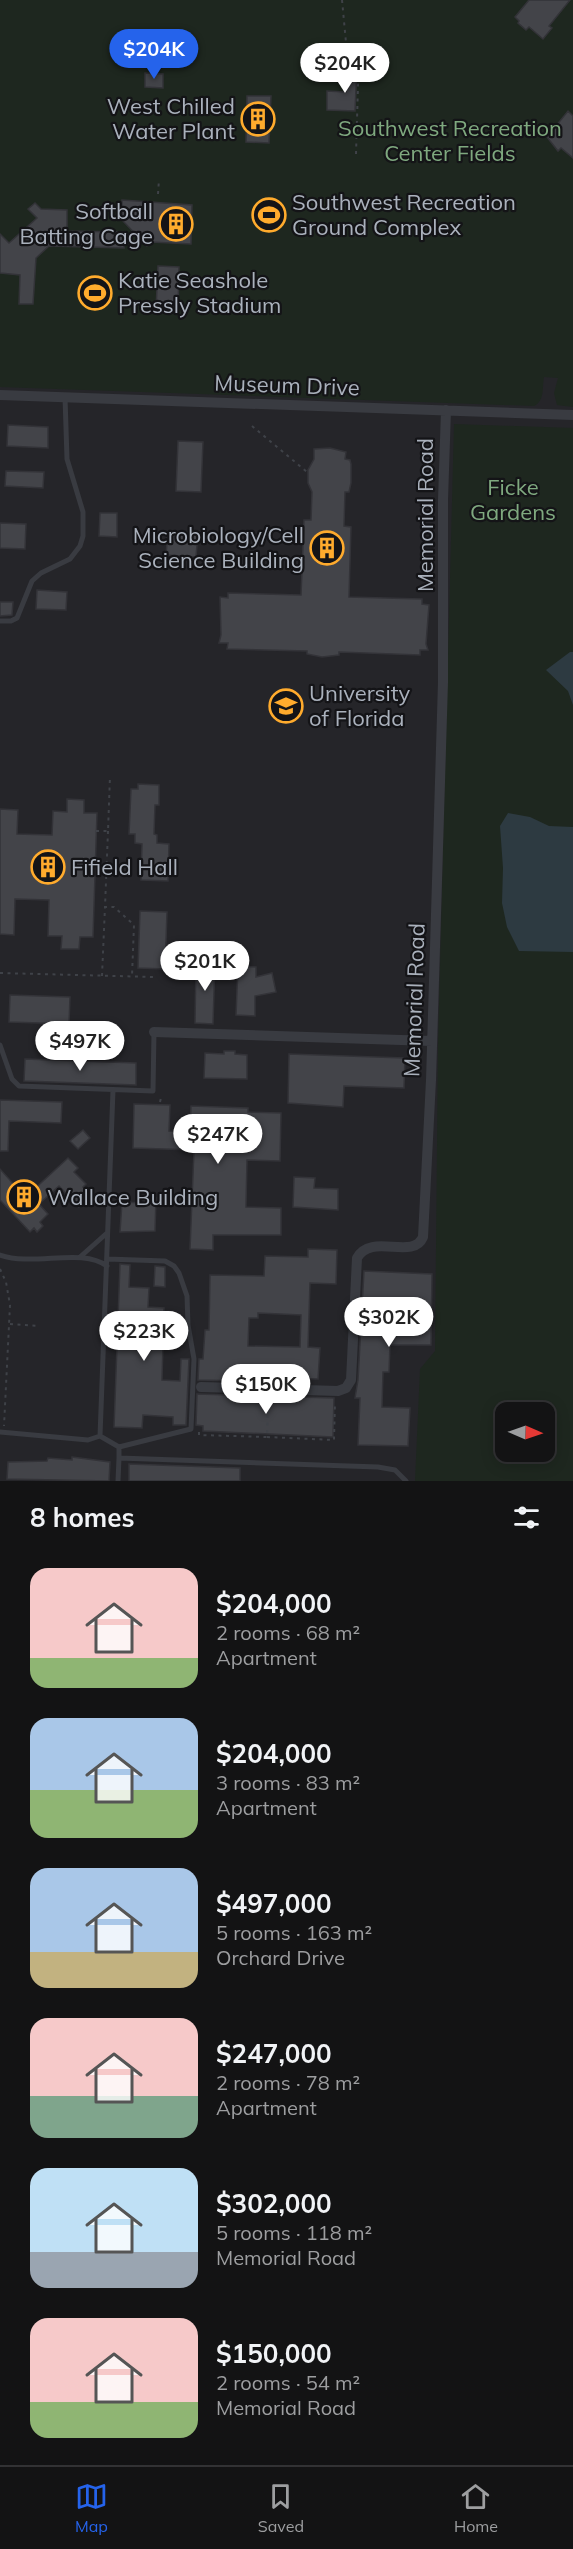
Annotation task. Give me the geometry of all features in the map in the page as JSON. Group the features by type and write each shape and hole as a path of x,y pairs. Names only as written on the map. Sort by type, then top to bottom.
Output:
{"street":[{"name":"Museum Drive","path":"0,395 573,415"},
{"name":"Memorial Road","path":"335,1391 346,1388 351,1380 356,1265 360,1252 372,1246 414,1246 421,1242 423,1237 432,1041 443,682 443,500 446,410"},
{"path":"154,1032 432,1041"},
{"path":"201,1387 335,1391"}],"lane":[{"path":"0,621 16,619 32,581 41,573 70,559 82,540 84,516 67,459 65,397"},
{"path":"0,1045 12,1079 19,1086 153,1091 154,1032"},
{"path":"100,1436 113,1090"},
{"path":"80,1257 102,1240 108,1232"},
{"path":"0,1255 36,1260 80,1257 96,1259 106,1266"},
{"path":"0,1432 88,1440 100,1436 119,1447 191,1429 194,1359 188,1325 187,1296 177,1269 165,1262 107,1259"},
{"path":"118,1481 119,1447"},
{"path":"119,1458 378,1467 394,1470 406,1481"}],"path":[{"path":"342,0 347,53"},
{"path":"356,154 359,52"},
{"path":"158,194 159,179"},
{"path":"252,426 307,472"},
{"path":"102,976 110,776"},
{"path":"96,831 108,831"},
{"path":"105,907 114,907 134,925 132,976"},
{"path":"0,973 154,977"},
{"path":"0,1269 9,1292 10,1324 5,1423"},
{"path":"10,1324 38,1326"},
{"path":"267,1437 269,1389"},
{"path":"199,1427 199,1435 334,1440 335,1391"}],"shaded area":[{"name":"University of Florida","path":"0,0 573,0 573,1481 0,1481"},
{"path":"573,652 573,705 568,691 546,670"},
{"path":"508,813 530,817 549,826 573,827 573,952 519,951 507,927 502,903 503,868 500,826"}],"green space":[{"name":"Southwest Recreation Ground Complex","path":"0,0 573,0 573,407 557,405 554,393 558,378 544,377 540,401 534,406 0,387"},
{"name":"Ficke Gardens","path":"454,424 573,428 573,1481 415,1481 420,1369 435,1351 438,1044"}],"building":[{"path":"529,0 570,0 549,26 552,28 543,39 529,27 526,30 515,17"},
{"path":"347,66 357,66 355,111 327,110 327,91 346,92"},
{"path":"145,73 163,74 163,88 145,87"},
{"name":"West Chilled Water Plant","path":"247,96 271,96 269,143 246,142"},
{"path":"568,111 573,116 573,158 561,148 558,151 547,137"},
{"path":"122,200 192,205 191,244 151,242 147,246 122,220"},
{"path":"35,203 41,209 67,210 67,231 124,232 124,248 49,246 36,258 33,304 19,304 20,275 0,273 0,234 9,243 37,218 28,209"},
{"path":"158,266 179,267 178,310 156,310"},
{"path":"8,425 48,427 48,448 7,446"},
{"path":"178,441 203,442 201,492 176,491"},
{"name":"Microbiology/Cell Science Building","path":"330,448 346,452 345,459 350,460 351,464 351,483 349,492 345,492 344,526 351,527 349,597 422,599 422,604 429,605 426,644 428,650 420,650 420,655 339,652 339,655 322,657 307,654 307,651 227,649 228,643 219,643 221,635 220,597 228,598 228,593 301,595 304,520 311,520 312,492 308,483 308,470 314,459 314,449"},
{"path":"6,471 44,472 43,488 5,486"},
{"path":"100,513 117,513 117,537 99,536"},
{"path":"0,523 26,524 25,549 0,548"},
{"path":"168,531 198,533 196,557 166,555"},
{"path":"37,590 67,592 66,610 36,609"},
{"path":"0,602 13,602 12,615 0,616"},
{"path":"138,784 159,785 159,805 155,805 154,834 157,835 157,843 169,844 168,881 141,880 142,844 135,843 135,834 129,834 131,789 138,789"},
{"name":"Fifield Hall","path":"67,799 84,800 84,813 97,813 93,937 80,937 79,949 61,949 62,936 48,936 49,900 15,899 14,935 0,934 0,809 18,810 17,834 52,835 53,811 67,812"},
{"path":"140,911 167,912 165,969 138,968"},
{"path":"196,960 215,961 213,1024 195,1023"},
{"path":"238,966 256,967 256,977 272,973 276,992 255,996 255,1016 236,1015"},
{"path":"10,995 70,997 69,1024 9,1022"},
{"path":"224,1051 235,1051 235,1054 247,1055 247,1079 204,1078 205,1053 224,1054"},
{"path":"289,1054 405,1058 404,1088 344,1086 343,1107 288,1103"},
{"path":"25,1059 136,1063 136,1085 24,1081"},
{"path":"0,1100 62,1102 61,1123 9,1121 8,1151 0,1151"},
{"path":"134,1104 170,1105 169,1131 190,1132 191,1106 248,1108 248,1112 281,1113 280,1161 247,1160 246,1207 281,1208 281,1235 213,1235 213,1250 190,1249 194,1150 133,1148"},
{"path":"83,1130 90,1138 78,1149 70,1141"},
{"name":"Wallace Building","path":"68,1158 78,1168 74,1172 86,1184 83,1187 91,1196 79,1207 59,1186 39,1204 48,1214 40,1222 43,1226 37,1232 34,1228 30,1232 0,1200 0,1169 18,1189 22,1185 30,1193"},
{"path":"294,1177 315,1178 314,1188 338,1189 338,1210 293,1207"},
{"path":"143,1197 156,1198 155,1231 120,1232 122,1202 143,1203"},
{"path":"308,1249 337,1250 336,1284 310,1283 308,1347 320,1348 318,1379 289,1378 289,1382 198,1380 199,1359 203,1359 205,1330 209,1330 210,1275 264,1276 265,1256 308,1257","holes":["258,1313 301,1315 300,1347 248,1346 249,1318 258,1318"]},
{"path":"120,1264 130,1265 129,1287 149,1288 148,1307 164,1308 162,1380 180,1381 181,1359 189,1359 186,1425 173,1425 173,1417 143,1415 142,1428 114,1427"},
{"path":"155,1266 165,1267 165,1287 154,1286"},
{"path":"364,1271 432,1274 431,1345 390,1345 389,1372 383,1372 382,1407 410,1408 408,1446 358,1445 360,1398 355,1398"},
{"path":"197,1394 334,1398 333,1437 203,1431 203,1426 196,1425"},
{"path":"72,1457 110,1462 109,1481 7,1479 8,1462 47,1461 48,1458 72,1460"},
{"path":"129,1464 240,1468 240,1481 129,1481"}],"place":[{"name":"West Chilled Water Plant","path":"258,119"},
{"name":"Southwest Recreation Ground Complex","path":"269,215"},
{"name":"Softball Batting Cage","path":"176,224"},
{"name":"Katie Seashole Pressly Stadium","path":"95,293"},
{"name":"Microbiology/Cell Science Building","path":"327,548"},
{"name":"University of Florida","path":"286,706"},
{"name":"Fifield Hall","path":"48,867"},
{"name":"Wallace Building","path":"24,1197"}],"park label":[{"name":"Southwest Recreation Center Fields","path":"450,140"}]}
